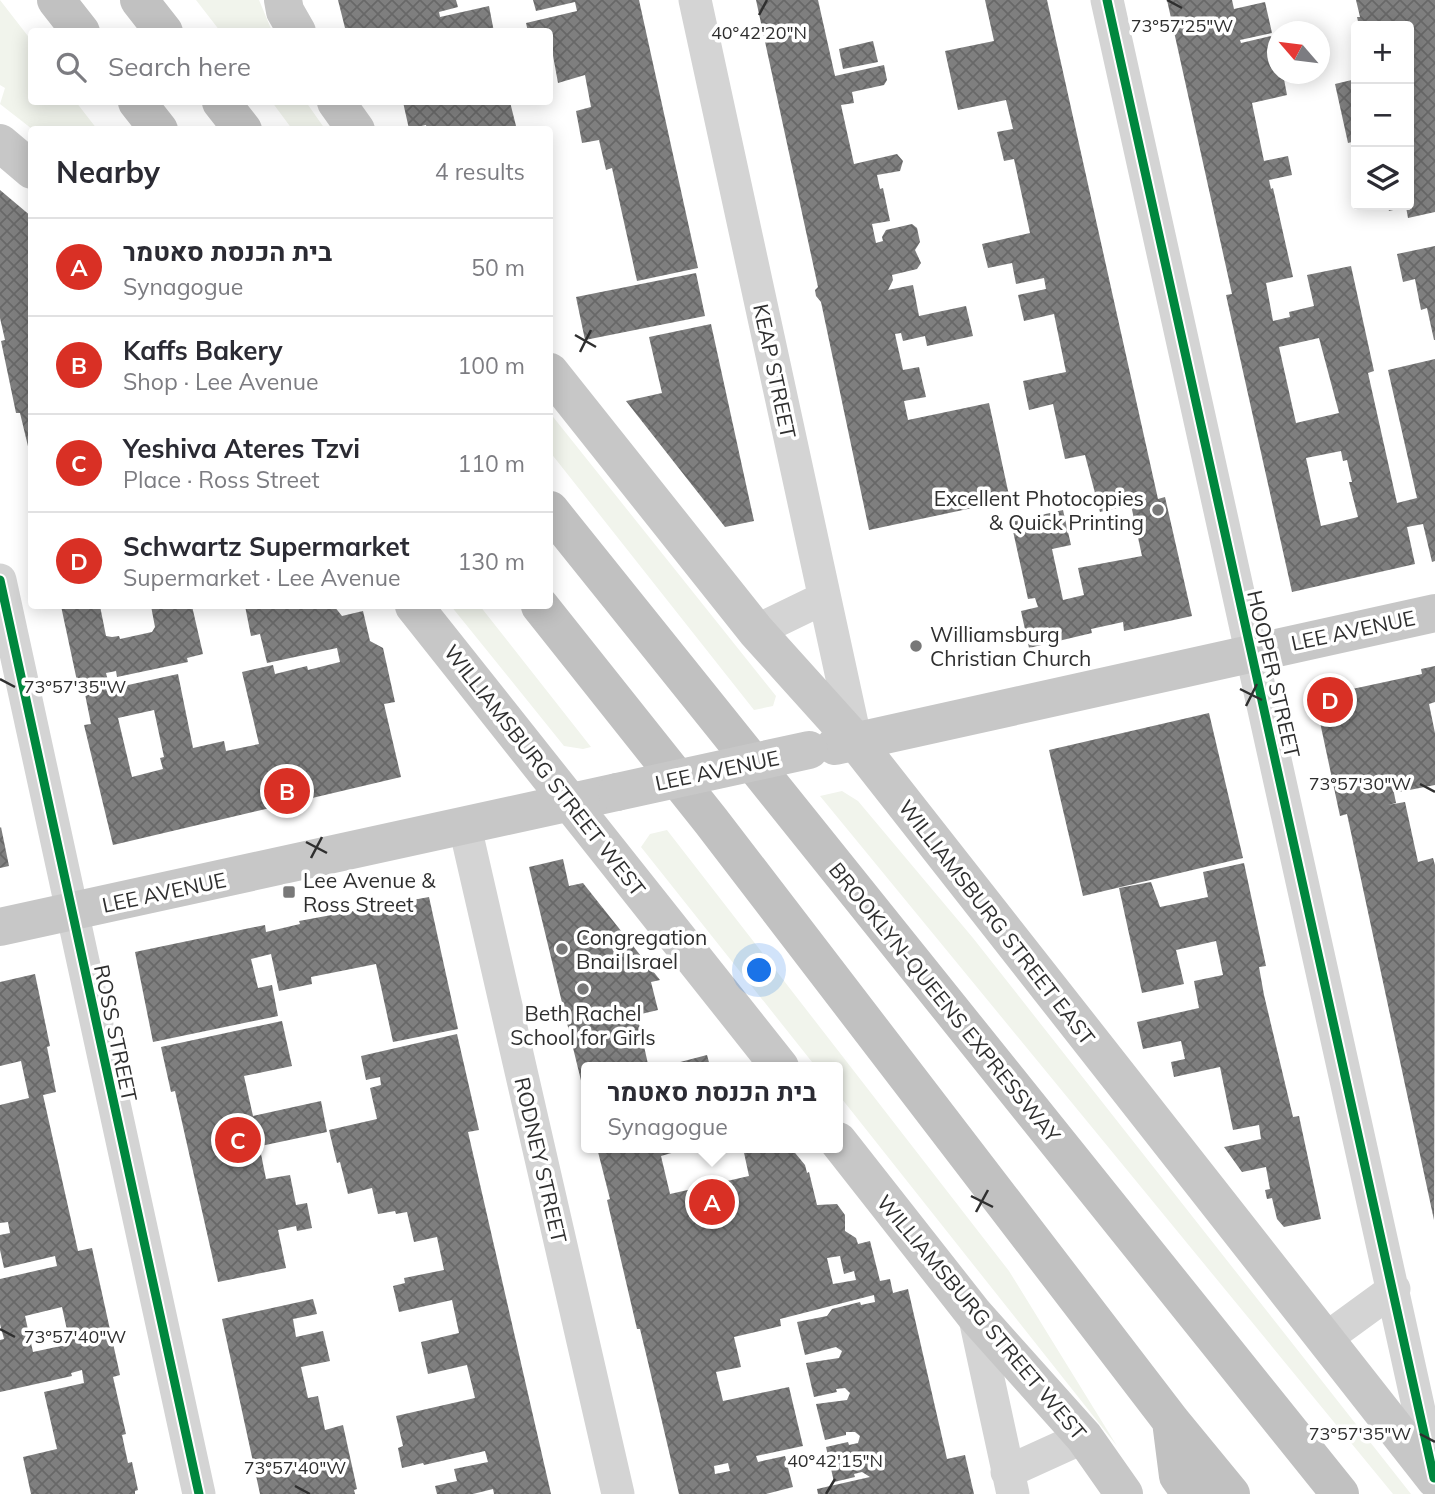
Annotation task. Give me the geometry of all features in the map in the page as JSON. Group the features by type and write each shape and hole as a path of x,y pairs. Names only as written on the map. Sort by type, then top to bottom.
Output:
{"highway":[{"path":"56,0 78,28"},
{"path":"139,0 161,28"},
{"path":"139,105 156,126"},
{"path":"223,105 240,126"},
{"name":"BROOKLYN-QUEENS EXPRESSWAY","path":"553,514 1340,1494"},
{"path":"542,609 711,821 1171,1421 1231,1494"},
{"path":"1171,1421 1178,1476 1191,1494"}],"main road":[{"path":"283,0 285,11 295,28"},
{"path":"0,143 28,167"},
{"name":"WILLIAMSBURG STREET EAST","path":"553,376 756,631 856,742 1435,1479"},
{"name":"WILLIAMSBURG STREET WEST","path":"416,609 775,1062"},
{"name":"LEE AVENUE","path":"0,927 809,750 856,742 1435,613"},
{"name":"WILLIAMSBURG STREET WEST","path":"843,1147 974,1314 1084,1437 1124,1494"}],"street":[{"name":"KEAP STREET","path":"695,0 856,742"},
{"name":"HOOPER STREET","path":"1107,0 1435,1479"},
{"name":"ROSS STREET","path":"0,580 199,1494"},
{"path":"756,631 824,598"},
{"name":"RODNEY STREET","path":"465,827 618,1494"},
{"path":"1324,1340 1394,1289"},
{"path":"974,1314 1010,1483 1084,1437"}],"shaded area":[{"path":"0,0 28,36 28,105 78,105 95,126 28,126 0,104 5,88 0,85"},
{"path":"196,0 259,0 271,28 218,28"},
{"path":"274,105 308,105 323,126 290,126"},
{"path":"553,417 776,696 773,706 754,710 553,456"},
{"path":"453,609 482,609 591,747 583,749 564,746"},
{"path":"842,791 858,801 973,938 1411,1494 1393,1494 820,796"},
{"path":"667,830 1009,1271 1117,1446 843,1100 843,1062 812,1062 641,847 650,834"}],"building":[{"path":"338,0 456,0 458,7 439,12 440,17 489,6 493,28 345,28"},
{"path":"533,0 639,0 698,268 637,281 612,168 606,170 599,140 582,143 576,111 591,107 585,75 558,83 553,56 553,28 527,28 526,23 577,11 575,2 536,11"},
{"path":"756,0 818,0 835,76 884,65 887,80 884,85 852,92 854,103 841,105 854,164 897,154 903,161 900,171 877,175 880,189 883,188 890,221 872,224 876,243 883,241 886,230 912,224 917,228 920,242 915,250 921,263 917,269 892,275 893,280 888,290 913,285 919,316 966,306 973,336 927,346 925,336 903,341 901,333 895,334 903,370 919,367 926,397 904,401 908,420 989,403 1010,500 869,530 821,302 816,296 815,290 818,287"},
{"path":"985,0 1047,0 1158,499 1165,497 1192,616 1124,631 1123,622 1091,629 1092,633 1029,648 1021,611 1038,607 1035,598 1028,599 1011,522 1063,510 1071,545 1052,549 1063,600 1084,595 1078,568 1142,556 1131,505 1100,512 1085,455 1065,459 1053,404 1029,410 1023,381 1066,372 1054,314 1024,321 1018,295 1046,289 1044,278 1016,284 1012,263 988,268 982,244 1030,233 1014,159 1004,161 997,132 1013,129 1006,100 958,110 945,51 994,41"},
{"path":"1167,0 1232,0 1234,9 1265,2 1269,21 1267,21 1267,34 1240,40 1241,43 1267,37 1267,84 1285,84 1287,95 1252,103 1264,161 1288,156 1292,175 1269,180 1293,277 1266,283 1273,321 1290,317 1289,312 1314,306 1307,275 1351,266 1374,371 1368,373 1397,503 1417,498 1388,370 1435,359 1435,561 1432,562 1423,524 1407,527 1415,564 1292,592 1226,295 1232,294","holes":["1319,338 1339,413 1296,423 1279,347","1341,451 1343,461 1347,460 1352,482 1349,482 1358,517 1321,526 1306,458"]},
{"path":"1356,0 1435,0 1435,212 1408,218 1407,210 1414,210 1414,21 1358,21 1357,17 1360,17"},
{"path":"873,41 878,62 843,69 839,49"},
{"path":"1351,80 1351,142 1348,143 1335,84"},
{"path":"404,105 511,105 516,126 426,125 408,126"},
{"path":"0,190 28,214 28,446 20,413 16,413 1,341 5,340 0,318"},
{"path":"1435,246 1434,340 1427,308 1421,310 1415,279 1403,282 1397,254"},
{"path":"696,273 705,316 585,340 576,297"},
{"path":"711,324 754,521 725,527 626,401 662,393 649,337"},
{"path":"62,609 101,609 106,636 119,636 120,639 152,632 155,627 152,609 193,609 203,654 187,658 188,662 117,677 116,671 106,673 110,689 178,674 193,748 224,741 226,751 259,744 242,672 273,665 275,674 340,662 337,648 267,663 260,634 251,636 246,609 336,609 342,616 363,611 370,641 383,648 395,702 384,704 401,777 113,845 84,725 91,724 85,694 80,695","holes":["154,710 164,757 160,758 163,769 132,777 118,718"]},
{"path":"1435,666 1435,702 1429,704 1435,733 1435,785 1394,793 1396,803 1388,805 1405,802 1418,862 1433,858 1435,865 1434,1220 1347,814 1340,816 1314,694 1343,688 1343,691 1422,674 1421,669"},
{"path":"1209,713 1243,858 1083,896 1049,750"},
{"path":"0,828 9,866 0,868"},
{"path":"563,859 569,886 583,883 660,980 651,982 658,1010 637,1015 648,1062 581,1062 581,1081 529,867"},
{"path":"1244,863 1266,966 1259,967 1264,995 1293,1117 1299,1116 1321,1219 1284,1227 1277,1219 1272,1198 1267,1199 1265,1190 1270,1189 1266,1167 1242,1172 1224,1147 1261,1139 1259,1125 1233,1130 1220,1067 1174,1077 1171,1062 1185,1059 1181,1041 1143,1049 1137,1022 1199,1008 1194,981 1223,975 1216,941 1176,950 1184,984 1142,993 1119,888 1151,882 1160,907 1208,897 1203,872"},
{"path":"429,897 458,1029 393,1042 376,964 311,977 312,984 279,991 271,954 251,959 258,988 272,985 278,1016 153,1042 135,952 265,925 266,932 300,924 299,921"},
{"path":"35,974 50,1046 47,1047 56,1092 43,1095 78,1251 92,1248 120,1375 113,1377 126,1434 122,1435 128,1463 132,1462 138,1490 135,1494 31,1494 23,1457 57,1449 44,1392 84,1383 82,1370 71,1373 72,1376 0,1392 0,1340 4,1339 0,1324 0,1279 57,1266 55,1256 4,1268 0,1250 0,1235 10,1233 8,1222 0,1223 0,1105 29,1098 21,1061 0,1066 0,982","holes":["62,1307 70,1344 33,1352 25,1316"]},
{"path":"282,1021 292,1066 244,1076 253,1116 321,1101 327,1132 256,1147 257,1150 260,1149 266,1179 290,1175 296,1205 307,1203 312,1228 297,1231 296,1226 278,1230 286,1268 218,1282 175,1091 171,1092 161,1047"},
{"path":"457,1034 479,1130 468,1132 551,1494 494,1494 493,1489 473,1494 437,1494 435,1486 457,1481 454,1469 488,1462 485,1451 402,1468 398,1448 403,1446 396,1416 475,1398 467,1365 428,1374 421,1342 459,1333 452,1300 399,1312 393,1286 405,1283 404,1278 444,1270 437,1237 414,1242 407,1212 378,1214 372,1188 348,1194 329,1130 377,1119 370,1088 381,1085 380,1077 366,1080 361,1056"},
{"path":"707,1055 709,1062 680,1062"},
{"path":"598,1153 672,1153 661,1156 670,1194 749,1176 744,1153 795,1153 805,1165 807,1173 809,1172 817,1205 837,1204 845,1215 845,1231 856,1238 858,1244 870,1241 880,1281 890,1279 893,1293 908,1289 947,1459 965,1455 974,1494 818,1494 817,1489 870,1477 862,1472 854,1474 855,1477 834,1482 826,1447 848,1442 849,1445 858,1443 860,1436 855,1432 846,1432 846,1435 825,1440 816,1404 847,1400 850,1393 845,1388 836,1389 837,1392 814,1397 806,1363 839,1358 842,1351 836,1347 805,1355 797,1322 827,1316 832,1309 860,1302 861,1305 875,1302 874,1295 780,1319 781,1326 734,1337 741,1367 716,1372 723,1401 789,1387 803,1446 756,1456 758,1462 785,1456 793,1487 766,1494 679,1494 607,1200 610,1199","holes":["840,1256 844,1274 854,1271 856,1280 833,1284 827,1258","728,1463 730,1471 715,1474 714,1466"]},
{"path":"313,1299 317,1314 293,1319 296,1337 323,1331 330,1361 301,1367 308,1398 318,1396 325,1430 343,1425 357,1489 354,1490 355,1494 260,1494 222,1319"}],"cycle path":[{"path":"1107,0 1434,1478"},
{"path":"0,580 199,1494"}],"place":[{"name":"Excellent Photocopies & Quick Printing","path":"1158,510"},
{"name":"Williamsburg Christian Church","path":"916,646"},
{"name":"Schwartz Supermarket","path":"1330,700"},
{"name":"Kaffs Bakery","path":"287,791"},
{"name":"Lee Avenue & Ross Street","path":"289,892"},
{"name":"Congregation Bnai Israel","path":"562,949"},
{"name":"Beth Rachel School for Girls","path":"583,989"},
{"name":"Yeshiva Ateres Tzvi","path":"238,1140"},
{"name":"בית הכנסת סאטמר","path":"712,1202"}]}
